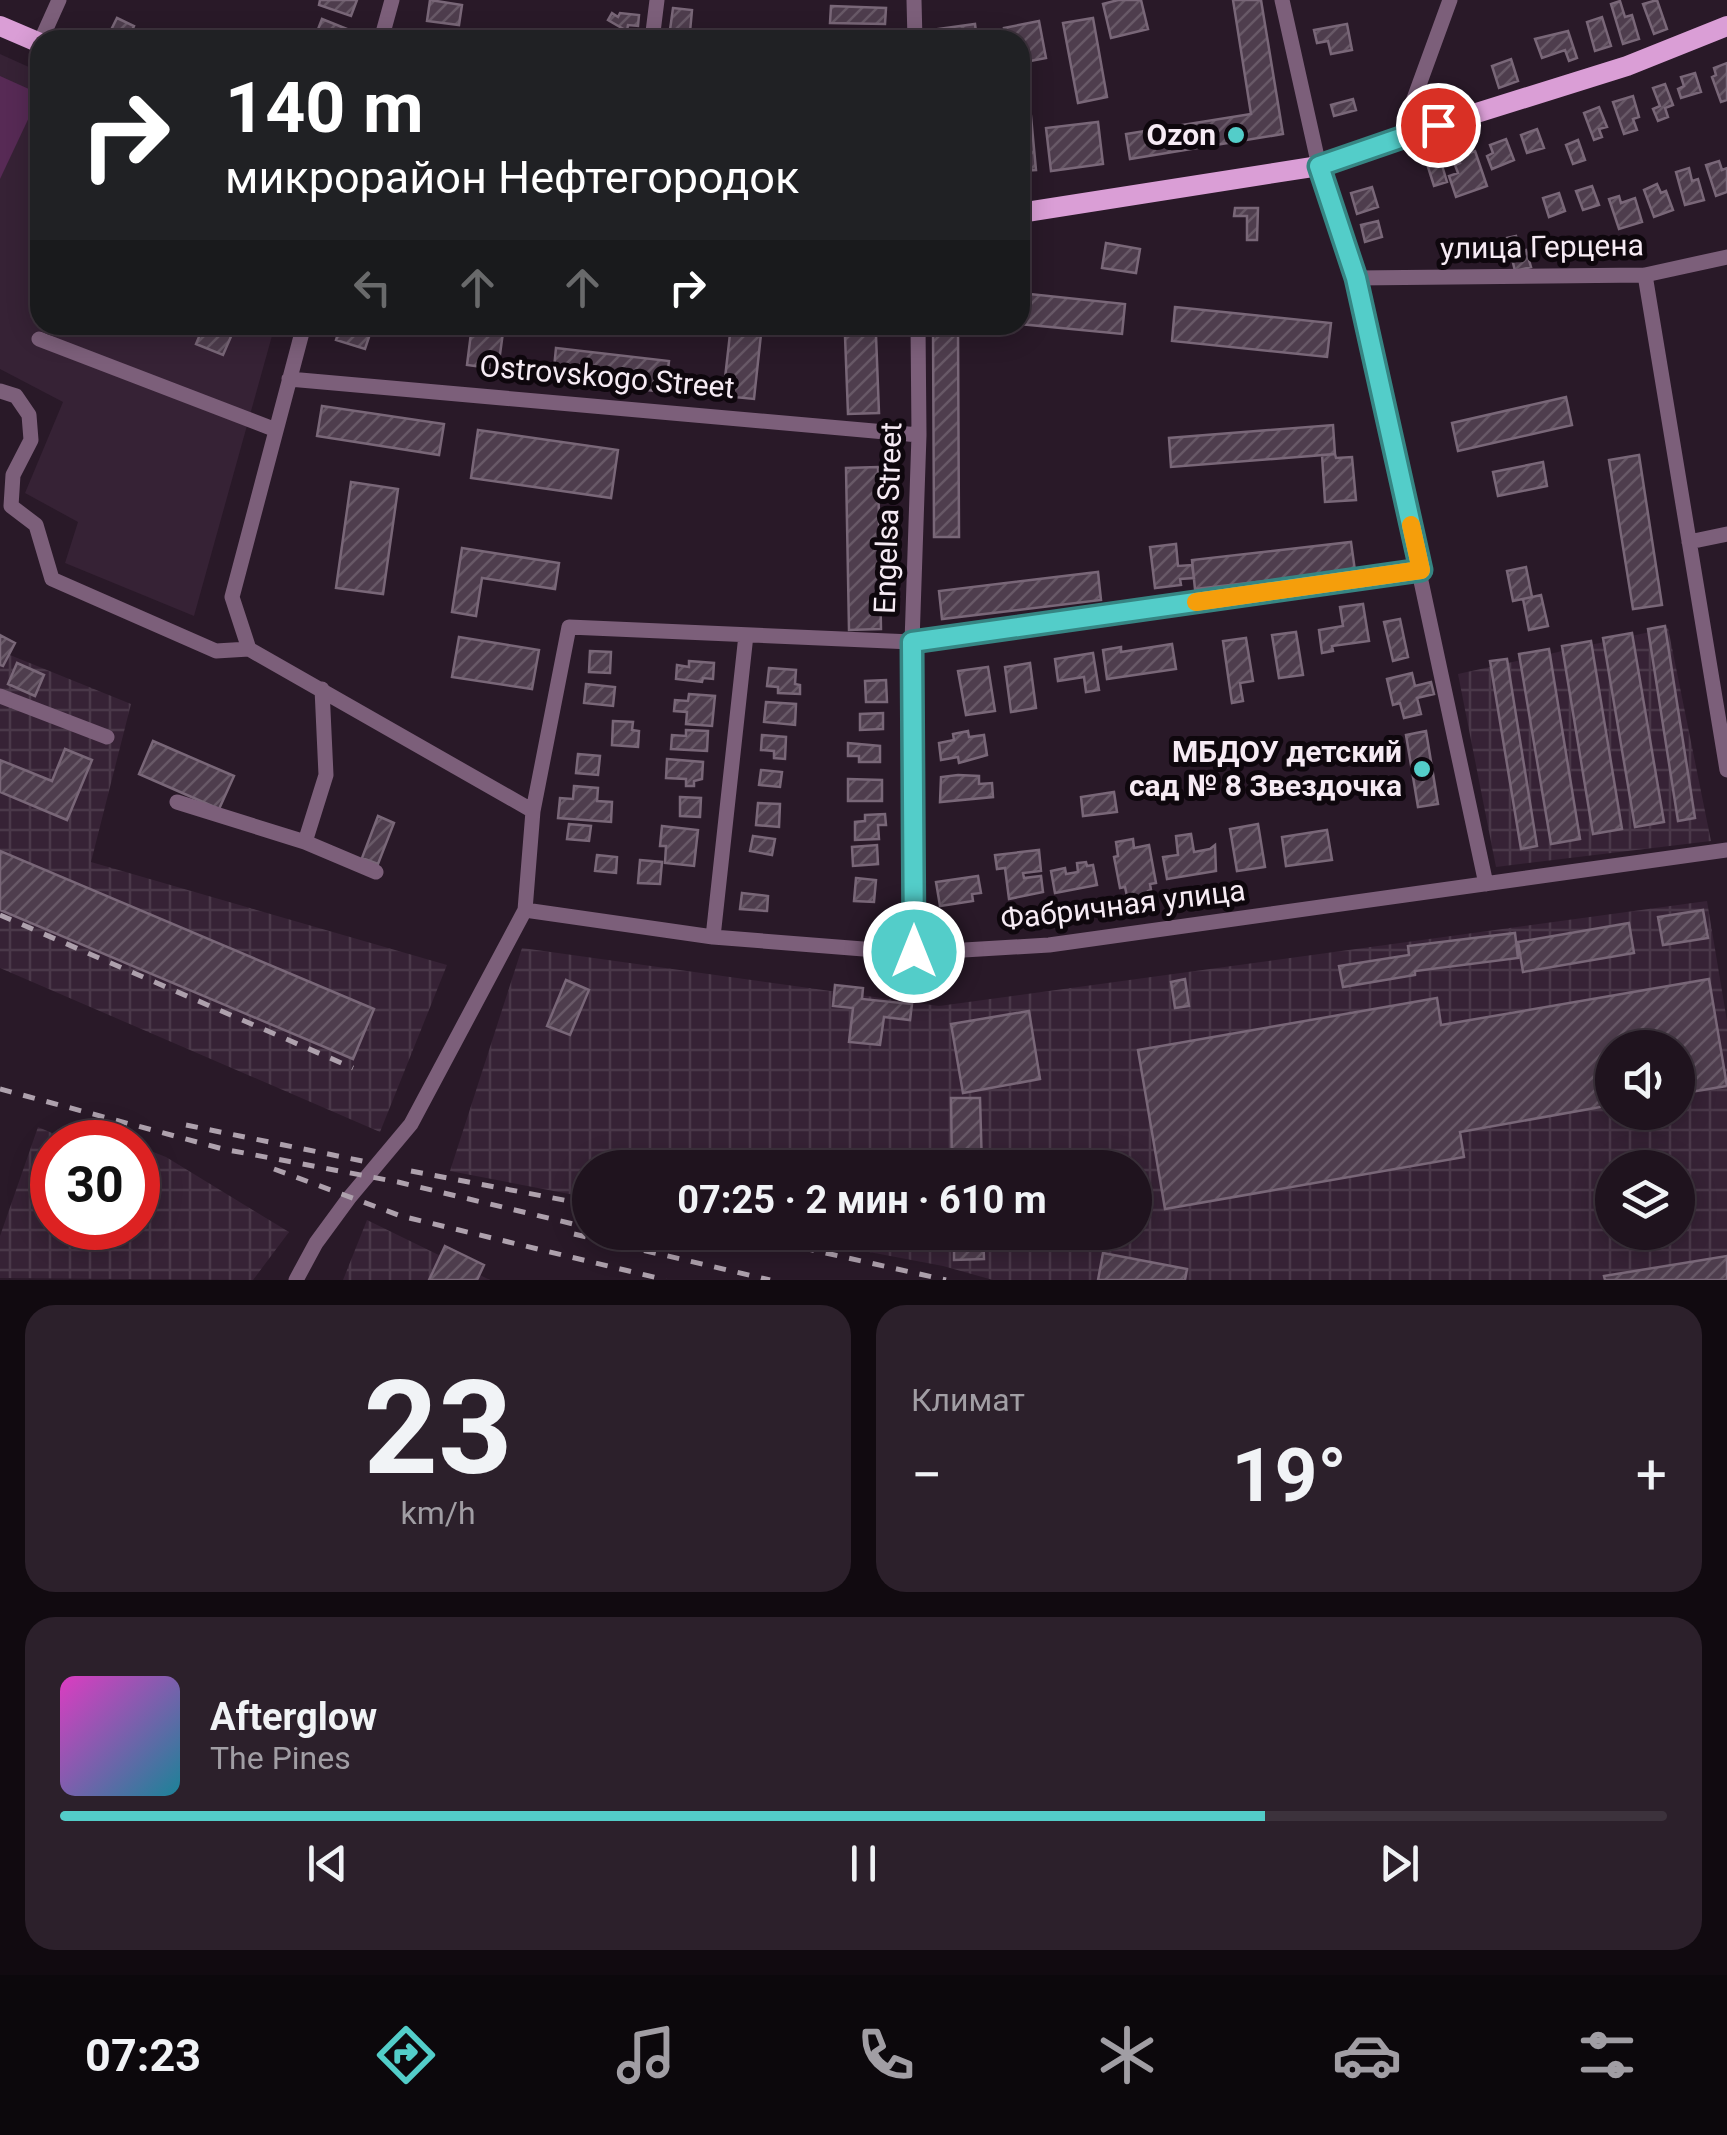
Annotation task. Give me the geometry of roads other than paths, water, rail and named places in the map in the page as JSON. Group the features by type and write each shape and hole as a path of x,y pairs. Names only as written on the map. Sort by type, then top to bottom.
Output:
{"main road":[{"path":"0,26 30,38"},
{"path":"1030,211 1319,166 1627,66 1727,26"}],"street":[{"path":"46,30 58,0"},
{"path":"384,30 392,0"},
{"path":"653,30 657,0"},
{"path":"914,0 915,30"},
{"path":"1282,0 1319,166 1356,278 1486,884"},
{"path":"1400,137 1450,0"},
{"name":"улица Герцена","path":"1356,278 1645,275 1726,263"},
{"path":"1645,275 1727,770"},
{"path":"249,649 232,597 301,335"},
{"name":"Engelsa Street","path":"914,952 912,642 918,335"},
{"path":"39,339 276,430"},
{"name":"Ostrovskogo Street","path":"290,379 919,436"},
{"path":"0,390 16,396 30,415 31,440 13,475 12,506 36,525 52,579 216,650 249,649 533,812"},
{"path":"1689,542 1727,534"},
{"path":"296,1280 316,1243 412,1124 525,910 533,812 569,627 912,642 1421,570"},
{"path":"713,937 746,635"},
{"path":"305,842 326,775 322,689"},
{"path":"0,696 107,738"},
{"path":"177,802 305,842 376,872"},
{"name":"Фабричная улица","path":"525,910 713,937 914,952 1049,946 1727,850"}],"railway":[{"path":"0,915 353,1068"},
{"path":"0,1089 223,1149 398,1182 572,1224"},
{"path":"186,1125 372,1163"},
{"path":"274,1169 401,1216 666,1280"},
{"path":"411,1171 572,1202"},
{"path":"642,1250 770,1280"},
{"path":"812,1250 946,1280"}],"place":[{"name":"Ozon","path":"1236,135"},
{"name":"МБДОУ детский сад № 8 Звездочка","path":"1422,769"}]}
